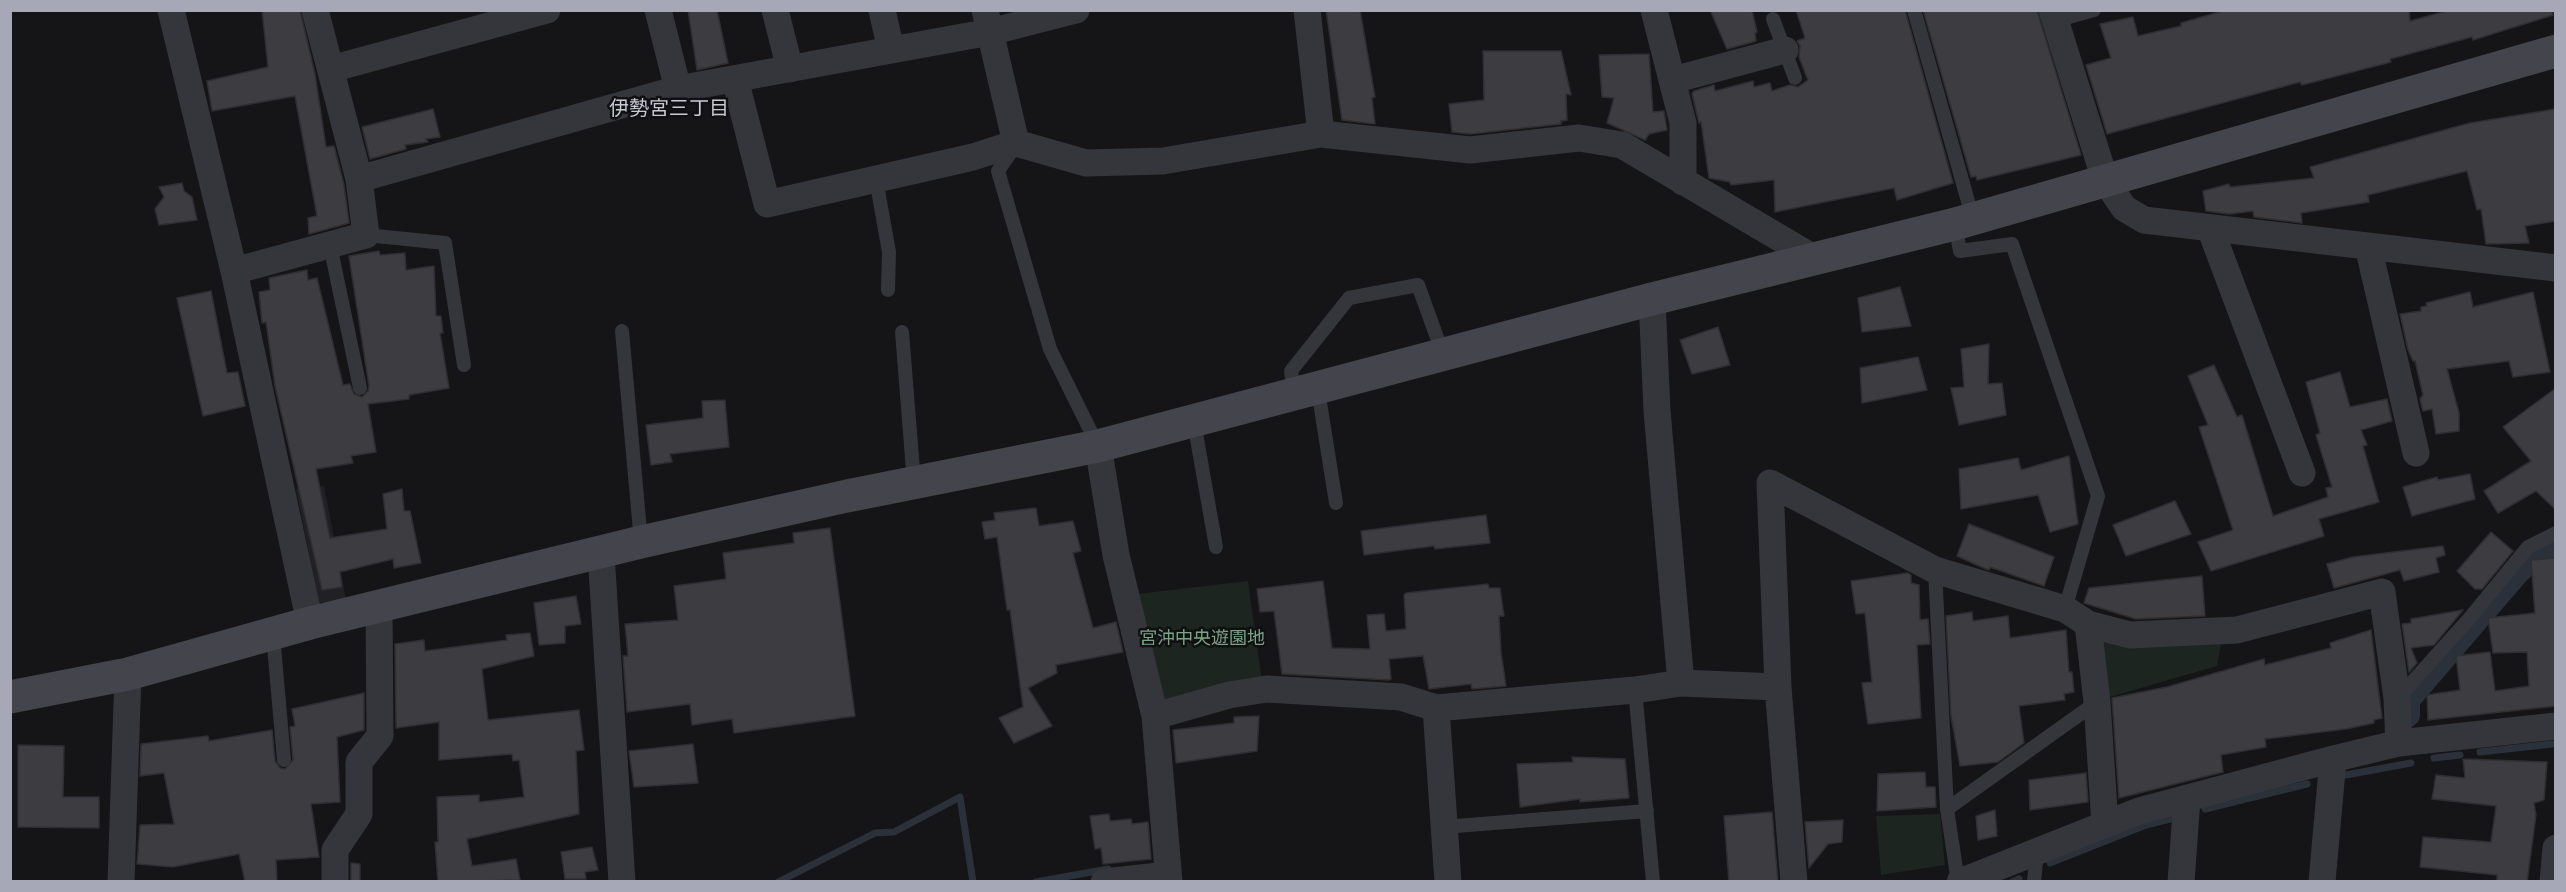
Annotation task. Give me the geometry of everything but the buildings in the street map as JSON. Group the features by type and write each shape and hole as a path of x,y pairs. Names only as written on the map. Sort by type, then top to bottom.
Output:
{"street":[{"path":"171,10 234,271 310,623"},
{"path":"234,271 366,235 359,179 315,10"},
{"path":"331,69 547,10"},
{"path":"658,10 678,89"},
{"path":"776,10 790,69"},
{"path":"882,10 891,50"},
{"path":"359,179 678,89 891,50 988,21 1076,10"},
{"path":"1307,10 1321,134"},
{"path":"1653,10 1683,123 1683,182"},
{"path":"2054,16 2105,180 2124,208 2144,220 2556,268"},
{"path":"988,21 1016,143"},
{"path":"1673,80 1785,50"},
{"path":"10,698 128,674 310,623 601,554 641,542 914,483 1098,447 1652,299 1817,260 1964,221 2556,51"},
{"path":"735,79 767,204 973,157 1016,143 1086,163 1163,160 1321,134 1470,150 1579,138 1622,145 1817,260"},
{"path":"2210,228 2302,473"},
{"path":"2368,246 2416,453"},
{"path":"1652,299 1657,411 1681,683"},
{"path":"1098,447 1116,555 1155,716 1168,878 1104,882"},
{"path":"1794,882 1778,687 1770,483 1935,570 2065,609 2088,624 2130,635 2237,630 2382,592 2397,699 2399,743"},
{"path":"601,554 622,882"},
{"path":"335,882 335,850 359,814 358,762 380,736 379,606"},
{"path":"2088,624 2097,702 2105,825"},
{"path":"121,882 128,674"},
{"path":"1155,716 1229,695 1267,689 1401,698 1436,708 1635,690 1681,683 1778,687"},
{"path":"1436,708 1448,882"},
{"path":"1959,882 2139,811 2333,759 2399,743 2556,726"},
{"path":"2322,882 2333,759"},
{"path":"2181,882 2187,798"},
{"path":"2553,882 2556,848"}],"lane":[{"path":"1914,10 1964,221 1960,251 2012,244 2098,496 2065,609"},
{"path":"2054,16 2094,10"},
{"path":"1773,19 1796,78"},
{"path":"1016,143 998,171 1050,350 1098,447"},
{"path":"876,179 889,252 888,290"},
{"path":"366,235 445,243 464,365"},
{"path":"330,245 360,388"},
{"path":"1336,503 1306,393 1290,371 1349,297 1418,285 1444,356"},
{"path":"622,332 641,542"},
{"path":"902,332 914,483"},
{"path":"1194,422 1216,547"},
{"path":"2397,699 2469,619 2528,547 2556,533"},
{"path":"1935,570 1947,809 1959,882"},
{"path":"273,635 284,760"},
{"path":"1635,690 1653,882"},
{"path":"1947,809 2097,702"},
{"path":"1443,827 1647,811"},
{"path":"2034,882 2037,852"}],"shaded area":[{"path":"324,486 346,599 319,603 296,489"}],"green space":[{"name":"宮沖中央遊園地","path":"1248,581 1262,681 1164,704 1137,594"},
{"path":"2108,641 2221,644 2217,666 2103,699 2097,646"},
{"path":"1940,814 1945,865 1881,875 1876,816"}],"waterway":[{"path":"2408,715 2408,700 2519,571 2536,557 2556,548"},
{"path":"2480,752 2552,744"},
{"path":"2434,758 2460,755"},
{"path":"2346,775 2411,763"},
{"path":"2205,809 2307,784"},
{"path":"778,882 875,833 894,832 960,797 973,882"},
{"path":"2050,863 2146,825 2170,819"},
{"path":"1036,882 1108,869"},
{"path":"2012,882 2019,879"}],"district":[{"name":"伊勢宮三丁目","path":"669,109"}]}
